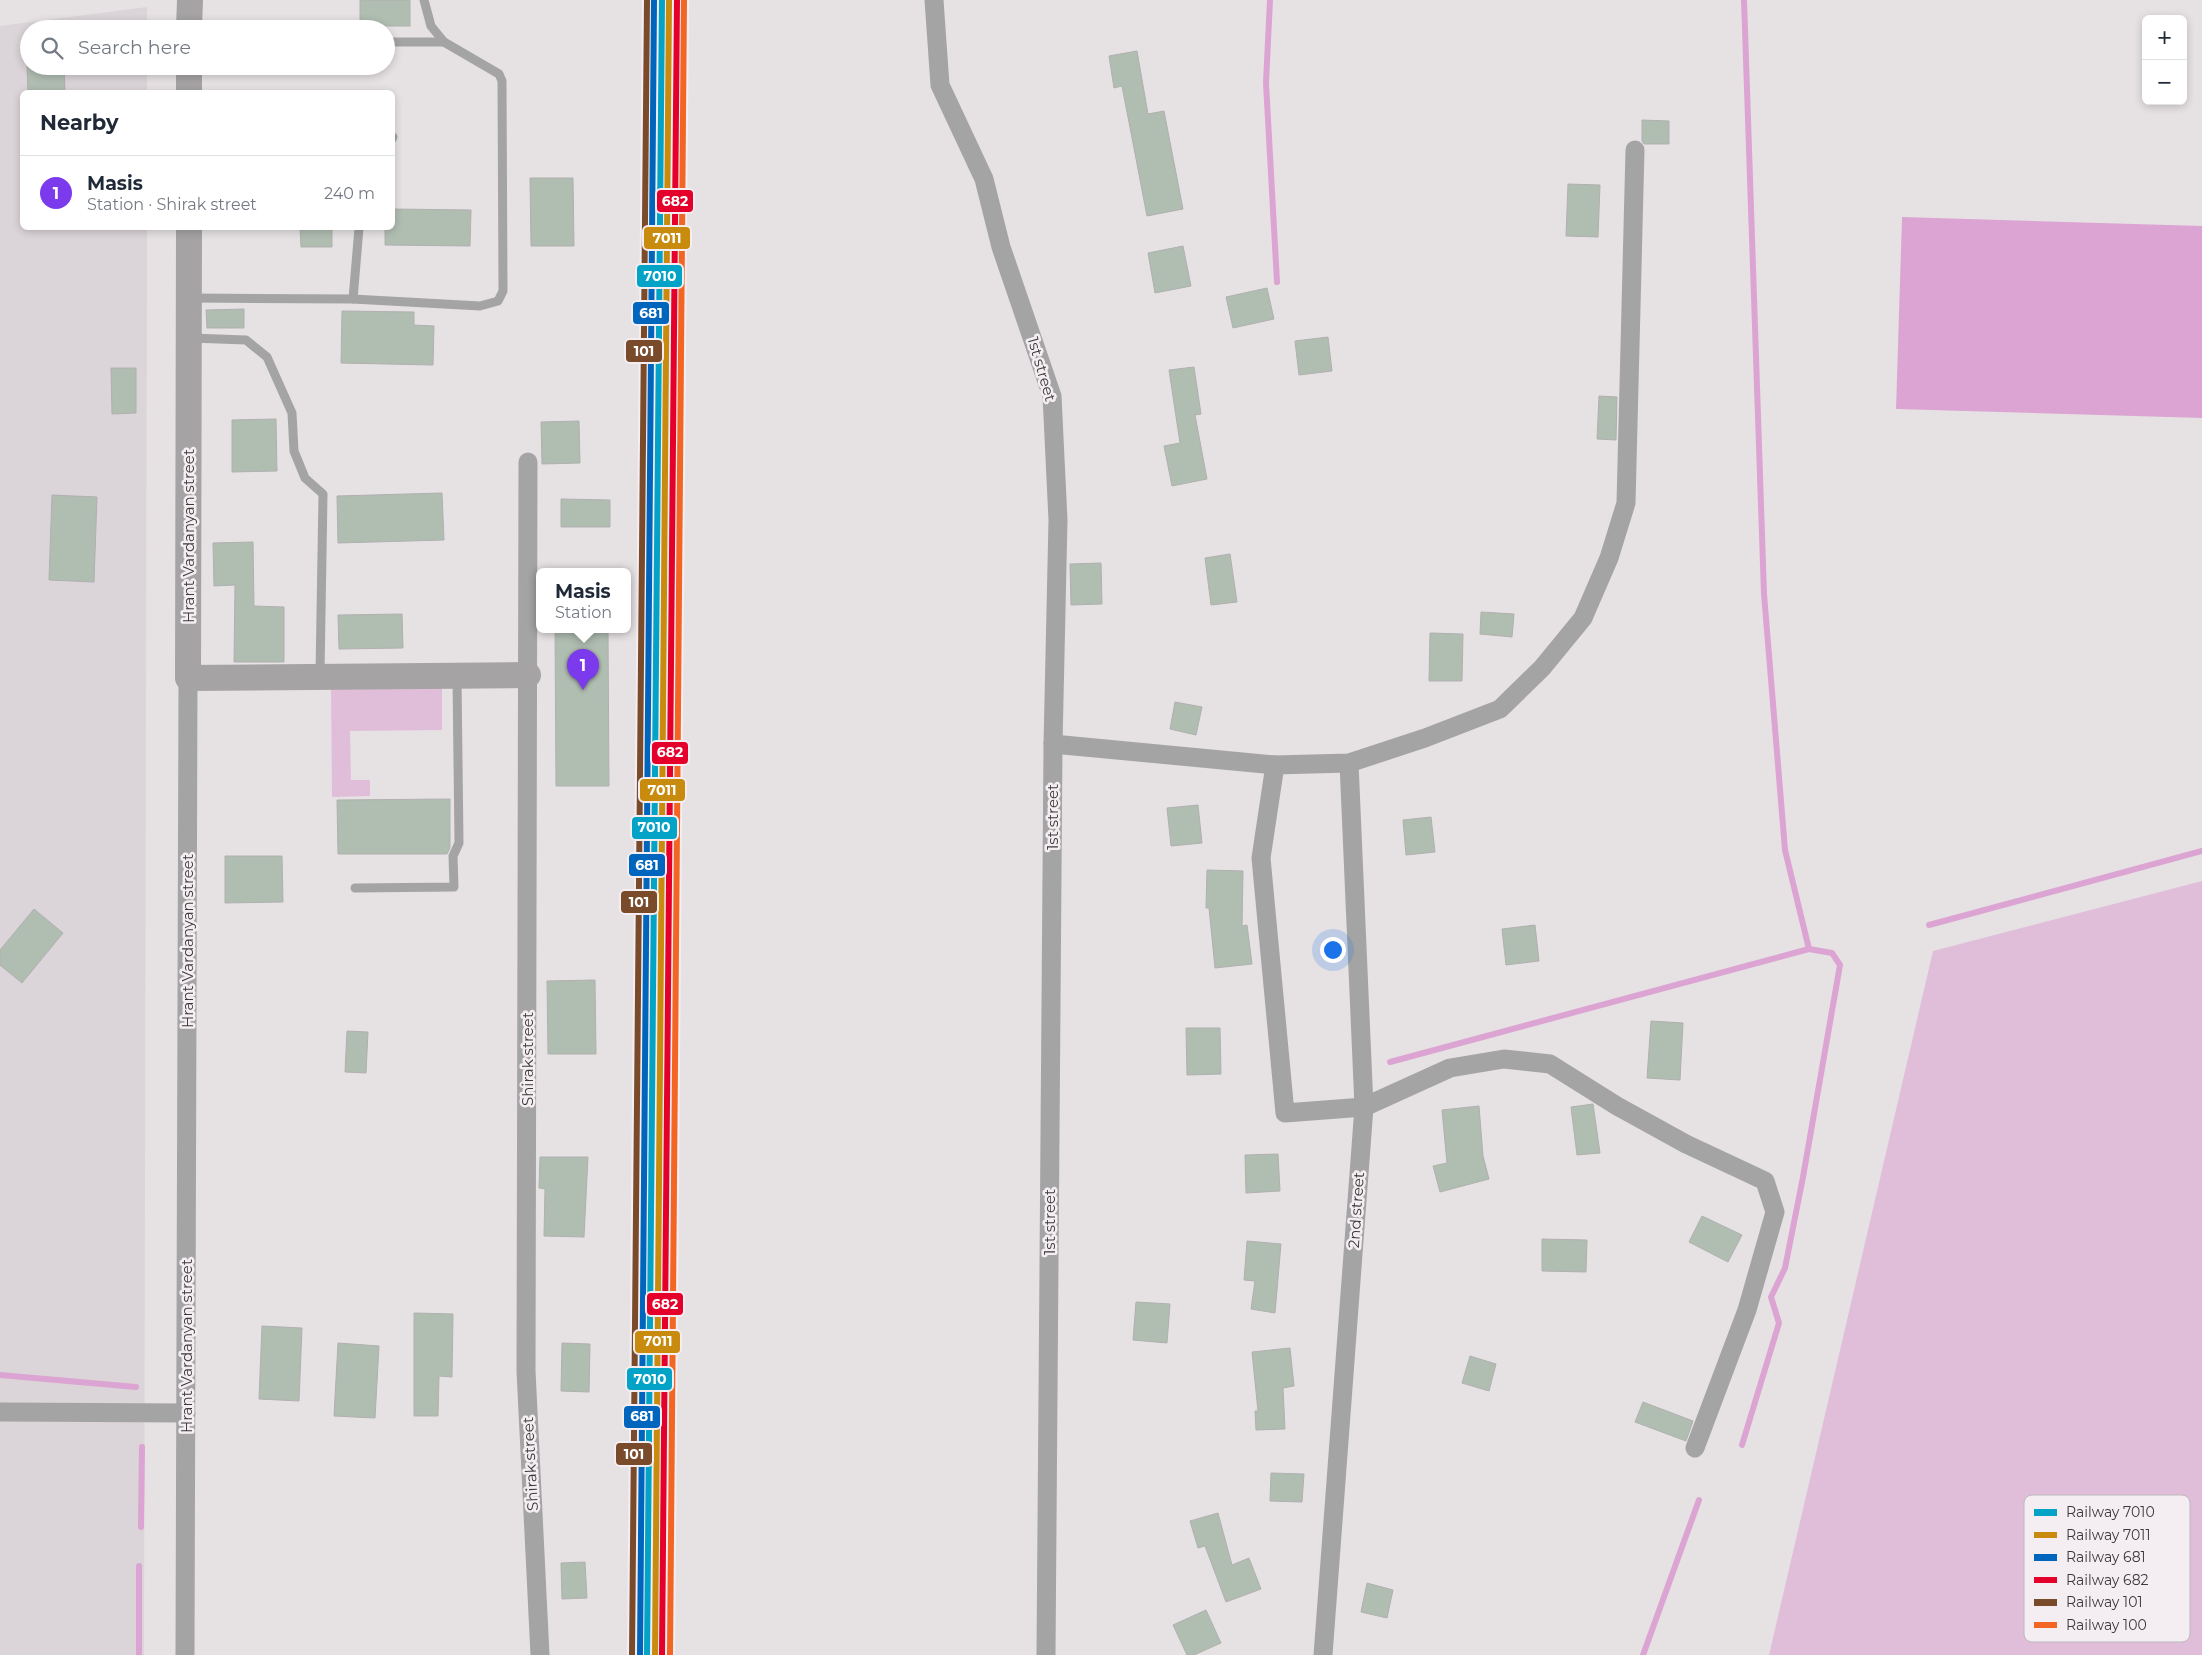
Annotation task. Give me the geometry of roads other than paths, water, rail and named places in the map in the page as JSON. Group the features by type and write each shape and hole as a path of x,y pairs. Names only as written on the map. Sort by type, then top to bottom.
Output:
{"main road":[{"path":"189,20 190,0"},
{"path":"189,75 189,90"},
{"name":"Hrant Vardanyan street","path":"188,678 189,230"},
{"path":"188,678 528,675"}],"street":[{"name":"1st street","path":"934,0 940,85 984,179 1000,247 1052,396 1058,520 1053,744 1046,1655"},
{"path":"1053,744 1275,765 1349,764 1425,738 1500,709 1542,668 1583,618 1609,558 1626,503 1635,150"},
{"name":"Shirak street","path":"528,462 526,1371 540,1655"},
{"name":"Hrant Vardanyan street","path":"185,1655 188,678"},
{"name":"2nd street","path":"1323,1655 1364,1107 1349,764"},
{"path":"1275,765 1261,858 1285,1113 1364,1107 1450,1068 1504,1058 1550,1064 1617,1106 1686,1144 1765,1181 1775,1212 1747,1310 1695,1448"},
{"path":"0,1412 186,1414"}],"lane":[{"path":"188,298 353,299 480,306 498,301 503,291 502,81 499,74 444,42 431,26 424,0"},
{"path":"395,42 444,42"},
{"path":"353,299 359,230"},
{"path":"189,338 246,340 267,357 292,413 294,451 305,478 323,494 320,677"},
{"path":"355,888 454,887 453,856 458,843 457,675"}],"waterway":[{"path":"1270,0 1266,83 1277,282"},
{"path":"1744,0 1764,594 1785,850 1809,949"},
{"path":"1929,925 2202,851"},
{"path":"1390,1062 1809,949 1832,953 1840,965 1803,1177 1785,1268 1771,1297 1779,1323 1742,1445"},
{"path":"0,1375 136,1387"},
{"path":"141,1527 142,1447"},
{"path":"1643,1655 1699,1500"},
{"path":"139,1566 139,1655"}],"railway":[{"path":"666,1655 681,0"}],"rail line":[{"name":"101","path":"632,1655 647,0"},
{"name":"681","path":"640,1655 654,0"},
{"name":"7010","path":"647,1655 662,0"},
{"name":"7011","path":"655,1655 669,0"},
{"name":"682","path":"662,1655 677,0"},
{"name":"100","path":"670,1655 684,0"}],"place":[{"name":"Masis","path":"583,690"}]}
